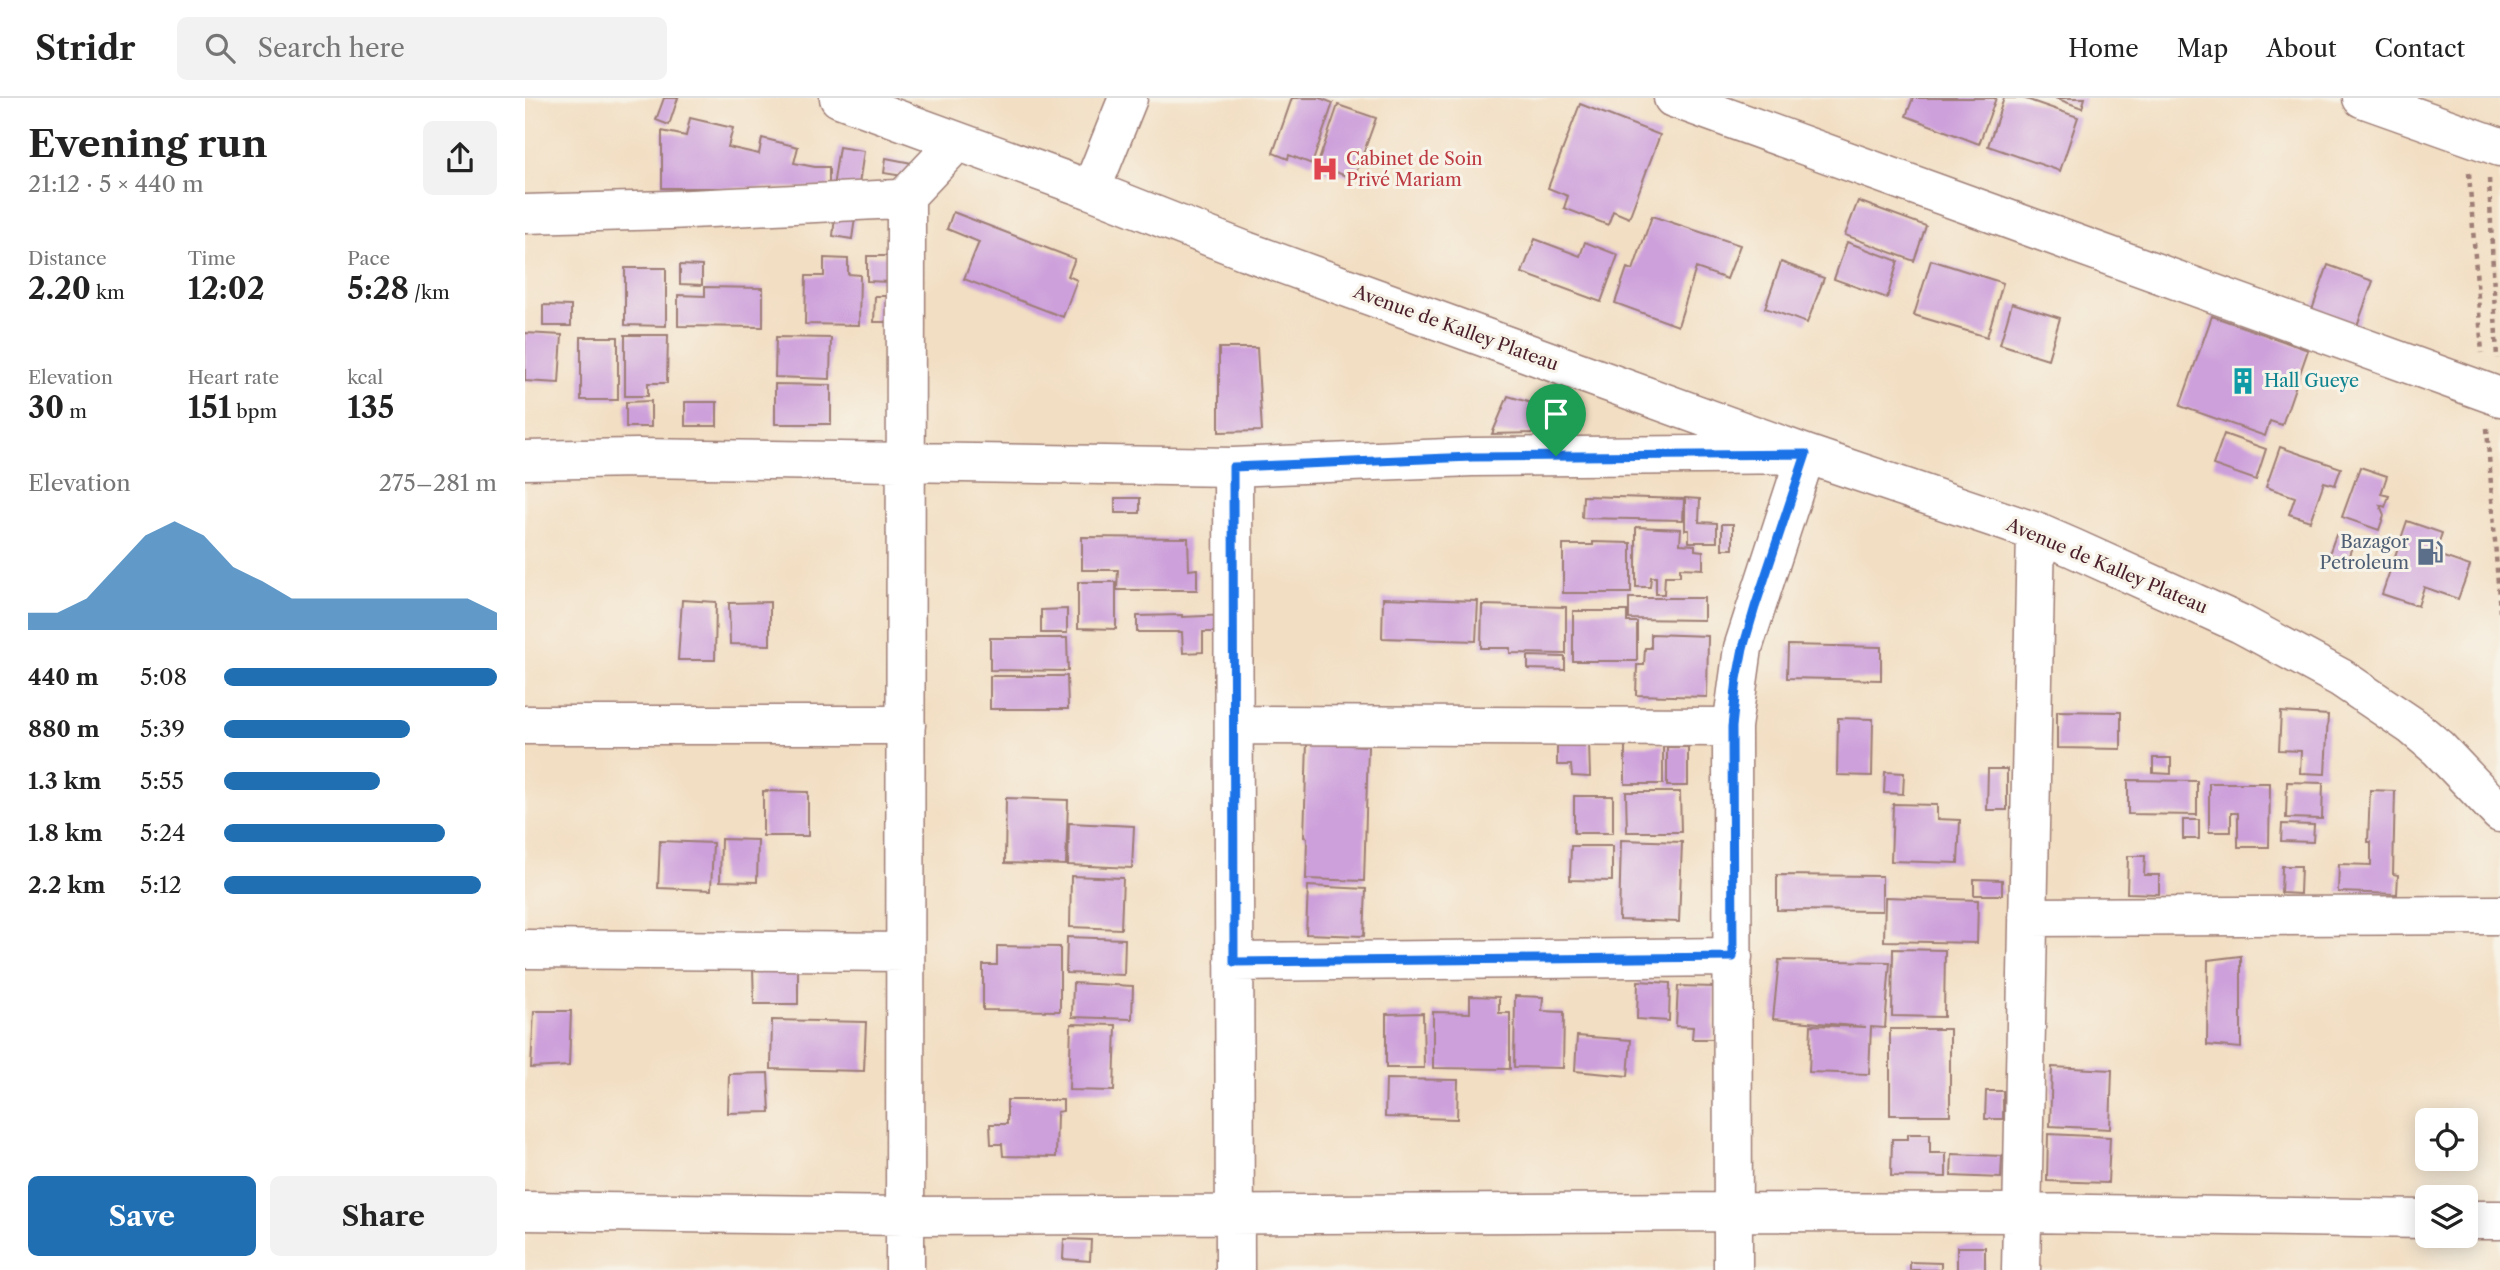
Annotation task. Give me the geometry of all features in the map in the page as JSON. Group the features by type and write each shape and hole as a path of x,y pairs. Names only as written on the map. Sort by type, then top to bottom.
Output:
{"street":[{"name":"Avenue de Kalley Plateau","path":"839,98 1091,190 1246,251 1806,454 2036,532 2241,624 2341,678 2412,726 2438,748 2500,813"},
{"path":"1091,190 1128,98"},
{"path":"1673,98 2500,397"},
{"path":"2362,98 2494,145"},
{"path":"525,214 898,199 905,196 957,142"},
{"path":"905,196 905,1270"},
{"path":"525,460 637,458 1233,467 1472,457 1806,454 1743,648 1732,727 1733,1270"},
{"path":"1233,467 1235,1270"},
{"path":"2021,1270 2036,532"},
{"path":"525,725 906,725"},
{"path":"1234,725 1732,727"},
{"path":"2028,917 2500,915"},
{"path":"525,949 905,952"},
{"path":"1234,962 1733,957"},
{"path":"525,1211 905,1216 2021,1213 2415,1220"},
{"path":"2478,1220 2500,1220"}],"path":[{"path":"2494,145 2500,397"}],"building":[{"path":"664,98 678,98 669,125 656,120"},
{"path":"1292,98 1320,98 1333,103 1312,164 1289,155 1288,159 1273,153"},
{"path":"1913,98 1996,98 1979,144 1906,116"},
{"path":"2004,98 2023,98 2078,117 2060,171 1988,146"},
{"path":"2055,98 2085,98 2082,108"},
{"path":"1580,104 1660,135 1629,218 1613,211 1608,225 1564,208 1568,196 1548,188"},
{"path":"1338,105 1376,118 1354,179 1333,171 1331,174 1316,169"},
{"path":"690,118 733,128 728,147 759,154 762,138 798,147 794,163 829,167 829,188 662,188 662,131 686,136"},
{"path":"839,147 864,151 858,191 833,187"},
{"path":"886,158 912,163 909,177 884,173"},
{"path":"1858,201 1926,226 1914,261 1845,235"},
{"path":"953,212 1075,259 1068,276 1077,280 1063,317 964,279 979,242 947,229"},
{"path":"835,216 855,218 852,239 833,236"},
{"path":"1652,216 1740,245 1727,279 1696,268 1678,326 1615,303 1627,268 1633,270"},
{"path":"1535,239 1580,256 1585,242 1618,255 1601,302 1522,273"},
{"path":"1847,242 1898,261 1887,298 1834,279"},
{"path":"867,256 890,256 889,282 867,281"},
{"path":"824,258 848,259 848,274 860,275 859,325 805,324 806,276 824,276"},
{"path":"1931,260 2003,283 1987,337 1914,315"},
{"path":"1781,262 1824,278 1807,323 1765,308"},
{"path":"680,265 702,266 702,285 680,284"},
{"path":"2328,265 2373,281 2357,326 2312,310"},
{"path":"625,268 666,268 666,326 625,325"},
{"path":"705,287 763,288 763,327 678,326 678,295 705,296"},
{"path":"875,296 897,296 897,322 874,322"},
{"path":"2012,303 2060,318 2048,359 2000,344"},
{"path":"543,305 571,306 571,326 543,326"},
{"name":"Hall Gueye","path":"2212,316 2308,350 2282,425 2270,421 2265,436 2180,406"},
{"path":"525,333 562,335 559,383 525,381"},
{"path":"625,335 668,335 667,383 648,383 648,396 625,396"},
{"path":"581,337 618,337 618,400 581,400"},
{"path":"776,337 831,338 830,379 775,377"},
{"path":"1219,348 1257,348 1262,431 1219,432"},
{"path":"775,384 831,385 831,424 775,424"},
{"path":"1508,396 1545,407 1537,433 1492,434"},
{"path":"651,401 651,427 626,427 626,402"},
{"path":"685,402 717,402 717,426 685,426"},
{"path":"2224,434 2266,449 2256,480 2213,465"},
{"path":"2280,447 2341,468 2335,485 2324,482 2310,521 2289,514 2295,497 2266,487"},
{"path":"2360,467 2387,476 2381,494 2389,496 2385,507 2380,505 2384,515 2379,530 2342,517"},
{"path":"1583,496 1684,499 1683,520 1582,518"},
{"path":"1115,498 1140,498 1140,513 1115,513"},
{"path":"1685,498 1700,499 1699,522 1717,523 1717,542 1689,542 1689,530 1685,530"},
{"path":"2407,521 2442,533 2435,554 2470,566 2458,599 2424,587 2418,606 2382,594"},
{"path":"1722,524 1733,524 1733,549 1722,549"},
{"path":"1636,527 1681,529 1680,544 1695,545 1695,550 1703,551 1703,569 1680,568 1680,576 1665,576 1664,594 1656,594 1656,577 1651,577 1650,587 1636,587"},
{"path":"2336,535 2354,541 2347,561 2329,554"},
{"path":"1082,537 1188,538 1189,570 1197,569 1197,590 1117,590 1118,570 1082,570"},
{"path":"1593,542 1631,543 1631,593 1563,593 1563,545 1593,545"},
{"path":"1078,582 1116,582 1116,629 1078,628"},
{"path":"1383,598 1478,601 1476,641 1382,638"},
{"path":"1629,598 1704,598 1704,620 1629,619"},
{"path":"682,600 716,602 715,660 678,660"},
{"path":"770,602 770,645 730,644 729,603"},
{"path":"1482,605 1566,607 1566,654 1510,653 1510,648 1481,648"},
{"path":"1067,609 1067,633 1041,633 1041,610"},
{"path":"1573,611 1627,611 1627,622 1637,622 1637,661 1573,661"},
{"path":"1229,615 1229,632 1203,632 1203,652 1183,653 1182,632 1137,632 1137,616"},
{"path":"1651,634 1708,636 1707,697 1636,695 1637,665 1644,665 1645,648 1651,648"},
{"path":"990,638 1067,638 1068,671 990,670"},
{"path":"1788,645 1881,647 1881,680 1787,678"},
{"path":"1528,656 1565,657 1565,670 1528,669"},
{"path":"990,676 1067,676 1068,709 990,709"},
{"path":"2057,711 2121,712 2121,749 2057,748"},
{"path":"2281,712 2328,715 2325,774 2300,773 2301,751 2279,750"},
{"path":"1838,718 1873,719 1872,776 1837,775"},
{"path":"1557,742 1589,742 1590,777 1572,776 1571,765 1557,765"},
{"path":"1307,743 1368,746 1364,881 1306,879 1307,838 1304,837"},
{"path":"1625,745 1663,745 1663,784 1625,784"},
{"path":"1667,747 1688,747 1688,786 1667,786"},
{"path":"2153,758 2171,758 2171,774 2153,773"},
{"path":"1988,769 2007,769 2007,810 1987,810"},
{"path":"1885,772 1904,773 1903,794 1884,793"},
{"path":"2128,780 2197,781 2197,815 2128,814"},
{"path":"2287,782 2323,783 2322,819 2286,818"},
{"path":"2209,783 2270,783 2269,847 2238,847 2238,813 2231,813 2231,832 2209,832"},
{"path":"2370,790 2395,791 2393,874 2398,875 2397,894 2338,892 2339,864 2371,865 2371,842 2368,842"},
{"path":"763,791 808,792 808,836 763,836"},
{"path":"1626,792 1680,792 1681,832 1627,832"},
{"path":"1574,796 1613,796 1613,833 1574,833"},
{"path":"1006,798 1068,800 1066,865 1005,863"},
{"path":"1893,804 1937,805 1937,819 1960,820 1958,863 1891,861"},
{"path":"2183,820 2199,820 2199,839 2183,839"},
{"path":"1069,823 1134,826 1132,868 1068,865"},
{"path":"2282,824 2314,825 2313,842 2281,841"},
{"path":"721,839 758,840 757,882 720,881"},
{"path":"1621,840 1682,842 1679,922 1619,920"},
{"path":"660,841 713,843 711,890 658,888"},
{"path":"1571,846 1612,846 1612,881 1570,880"},
{"path":"2128,856 2145,856 2144,875 2159,875 2159,894 2127,893"},
{"path":"2282,866 2301,866 2300,894 2281,893"},
{"path":"1777,875 1882,876 1882,911 1777,910"},
{"path":"1071,876 1123,878 1121,929 1070,927"},
{"path":"1974,879 2002,880 2002,895 1974,895"},
{"path":"1308,886 1366,889 1364,936 1306,934"},
{"path":"1885,897 1978,900 1977,943 1884,941"},
{"path":"1067,937 1125,939 1124,975 1066,973"},
{"path":"997,946 1060,947 1060,1011 983,1010 983,965 997,965"},
{"path":"1893,949 1945,950 1944,1017 1892,1016"},
{"path":"2241,956 2241,1048 2207,1045 2208,960"},
{"path":"1779,960 1890,962 1885,1028 1871,1027 1869,1074 1809,1072 1811,1025 1866,1027 1773,1019"},
{"path":"753,968 798,968 798,1004 754,1004"},
{"path":"1638,981 1670,983 1669,1021 1637,1019"},
{"path":"1073,983 1133,986 1132,1019 1072,1017"},
{"path":"1678,986 1715,987 1713,1039 1692,1039 1693,1027 1676,1026"},
{"path":"1470,996 1499,997 1499,1013 1510,1013 1510,1069 1433,1068 1433,1012 1470,1013"},
{"path":"1515,996 1543,997 1542,1011 1564,1012 1563,1068 1514,1067"},
{"path":"534,1011 571,1011 569,1066 531,1068"},
{"path":"1423,1013 1424,1068 1386,1068 1386,1014"},
{"path":"772,1020 866,1022 864,1071 771,1069"},
{"path":"1071,1024 1116,1025 1114,1091 1069,1090"},
{"path":"1890,1029 1950,1029 1950,1115 1890,1115"},
{"path":"1577,1036 1631,1040 1628,1076 1575,1071"},
{"path":"2052,1067 2112,1070 2110,1129 2050,1126"},
{"path":"768,1073 770,1112 728,1113 729,1074"},
{"path":"1386,1079 1458,1080 1457,1119 1385,1117"},
{"path":"1986,1091 2003,1091 2003,1119 1985,1119"},
{"path":"1007,1100 1063,1100 1063,1111 1057,1112 1056,1157 1003,1156 1002,1144 991,1144 990,1124 1007,1124"},
{"path":"1908,1134 1930,1134 1930,1153 1946,1153 1946,1177 1891,1176 1892,1139 1908,1139"},
{"path":"2048,1134 2110,1137 2108,1183 2047,1181"},
{"path":"1952,1154 2002,1156 2001,1178 1951,1176"},
{"path":"1064,1239 1091,1240 1090,1261 1063,1259"},
{"path":"1957,1247 1985,1247 1985,1270 1957,1270"},
{"path":"1910,1262 1941,1263 1941,1270 1910,1270"}],"place":[{"name":"Cabinet de Soin Privé Mariam","path":"1325,169"},
{"name":"Hall Gueye","path":"2243,381"},
{"name":"Bazagor Petroleum","path":"2430,552"}],"route":[{"path":"1806,454 1755,607 1737,679 1732,727 1733,957 1234,962 1233,467 1556,456 1806,454"}]}
